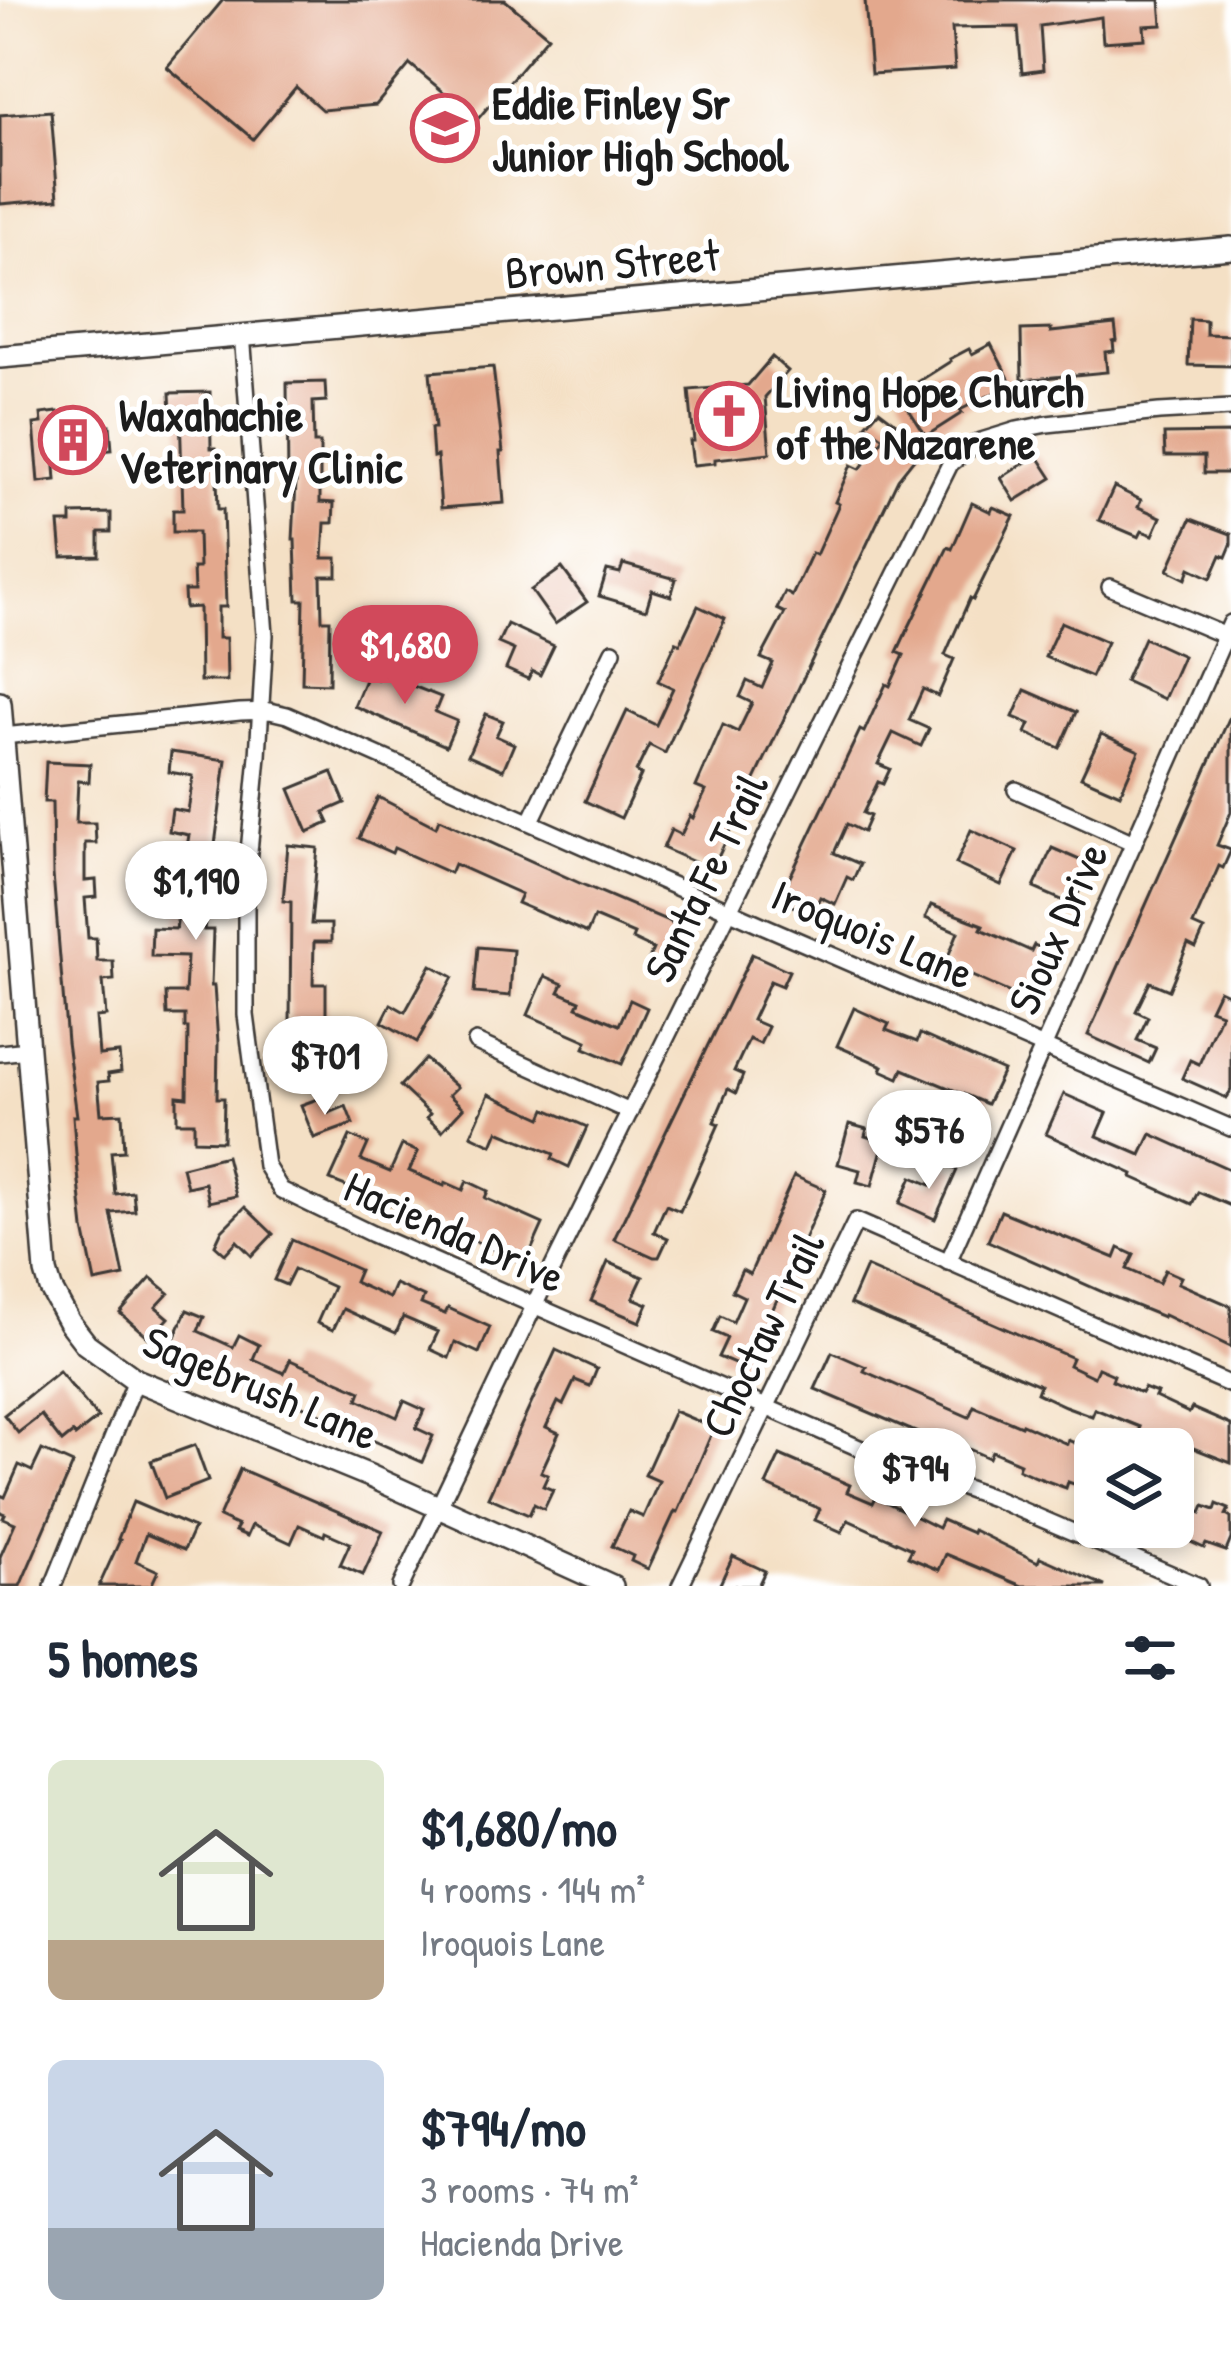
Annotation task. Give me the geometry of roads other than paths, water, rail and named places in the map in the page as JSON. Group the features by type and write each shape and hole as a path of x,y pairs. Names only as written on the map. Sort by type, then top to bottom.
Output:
{"street":[{"name":"Brown Street","path":"0,357 1231,248"},
{"name":"Hacienda Drive","path":"242,333 265,635 246,884 246,1015 269,1176 281,1190 310,1206 535,1306 882,1458 992,1498 1199,1586"},
{"name":"Santa Fe Trail","path":"401,1586 950,464 978,442 1047,424 1231,408"},
{"path":"1110,587 1228,629"},
{"name":"Sioux Drive","path":"948,1262 1228,629"},
{"path":"531,821 613,651"},
{"name":"Sagebrush Lane","path":"0,703 5,833 46,1272 69,1322 86,1344 136,1380 370,1476 612,1586"},
{"name":"Iroquois Lane","path":"3,736 260,712 287,715 1231,1128"},
{"path":"1016,790 1134,843"},
{"path":"476,1042 630,1112"},
{"path":"0,1053 28,1050"},
{"name":"Choctaw Trail","path":"680,1586 856,1222 1231,1384"},
{"path":"53,1586 136,1380"}],"place":[{"name":"Eddie Finley Sr Junior High School","path":"445,128"},
{"name":"Living Hope Church of the Nazarene","path":"729,416"},
{"name":"Waxahachie Veterinary Clinic","path":"73,440"}]}
